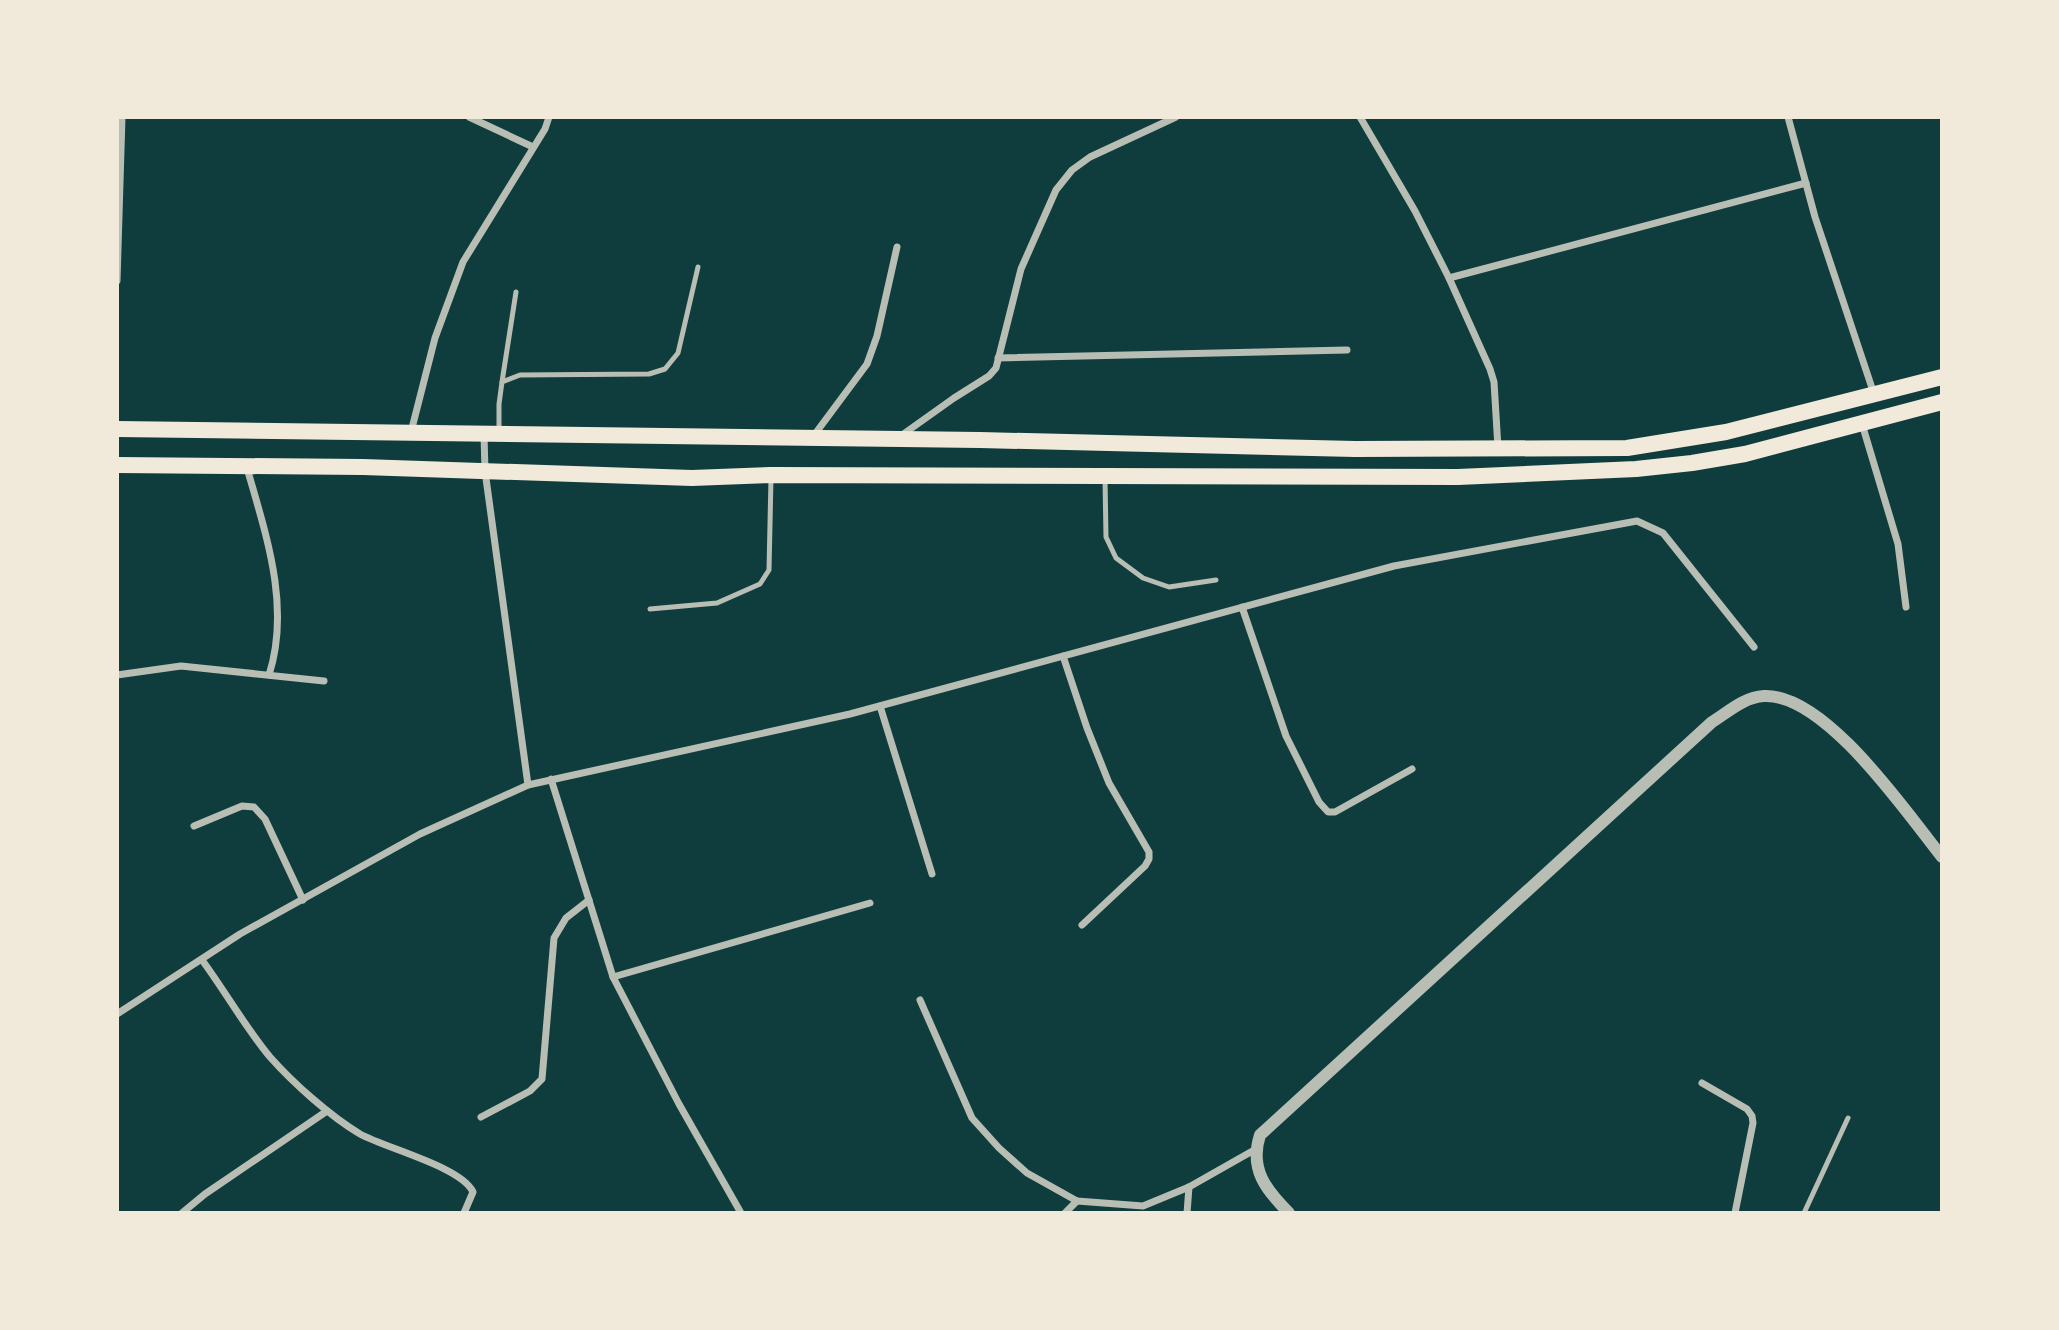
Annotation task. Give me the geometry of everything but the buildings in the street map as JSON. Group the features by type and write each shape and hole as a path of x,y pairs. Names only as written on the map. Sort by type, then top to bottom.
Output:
{"highway":[{"path":"117,429 812,438 1355,449 1627,448 1726,432 1942,377"},
{"path":"117,465 363,467 692,478 771,475 1458,477 1636,469 1692,463 1745,454 1942,402"}],"street":[{"path":"117,281 122,117"},
{"path":"469,117 533,147"},
{"path":"411,433 435,338 463,262 549,117"},
{"path":"896,440 989,376 996,368 1021,269 1056,190 1072,170 1090,157 1176,117"},
{"path":"1360,117 1415,211 1449,278 1494,382 1498,448"},
{"path":"1788,117 1815,217 1875,395"},
{"path":"1449,278 1806,183"},
{"path":"812,438 867,365 877,336 897,247"},
{"path":"998,358 1347,350"},
{"path":"1862,425 1898,544 1906,607"},
{"path":"492,434 485,471 527,785"},
{"path":"247,467 268,542 277,592 276,651 269,676"},
{"path":"117,1014 240,934 420,834 527,785 880,706 1394,566 1637,521 1663,533 1754,647"},
{"path":"1242,607 1286,736 1319,802 1328,812 1335,812 1412,769"},
{"path":"1063,656 1087,729 1109,783 1149,852 1145,866 1082,925"},
{"path":"117,675 181,666 324,681"},
{"path":"1289,1213 1268,1193 1259,1172 1256,1149 1260,1135 1712,722 1745,700 1764,696 1793,701 1827,723 1885,785 1942,857"},
{"path":"880,706 932,874"},
{"path":"551,779 613,977 679,1104 741,1213"},
{"path":"194,826 242,806 254,807 265,820 303,900"},
{"path":"481,1117 530,1091 542,1079 554,938 566,918 589,900"},
{"path":"613,977 870,903"},
{"path":"202,960 270,1056 327,1111 361,1134 447,1171 469,1185 473,1192 464,1213"},
{"path":"920,1000 972,1118 999,1148 1027,1173 1077,1201 1143,1206 1189,1187 1256,1149"},
{"path":"1702,1083 1747,1109 1752,1116 1753,1123 1735,1213"},
{"path":"182,1213 205,1194 327,1111"},
{"path":"1187,1213 1189,1187"},
{"path":"1065,1213 1077,1201"}],"lane":[{"path":"502,382 520,375 649,374 665,369 678,353 698,267"},
{"path":"492,434 516,292"},
{"path":"650,609 716,603 760,584 769,570 771,475"},
{"path":"1105,476 1106,537 1116,558 1143,578 1169,587 1216,580"},
{"path":"1804,1213 1848,1118"}]}
